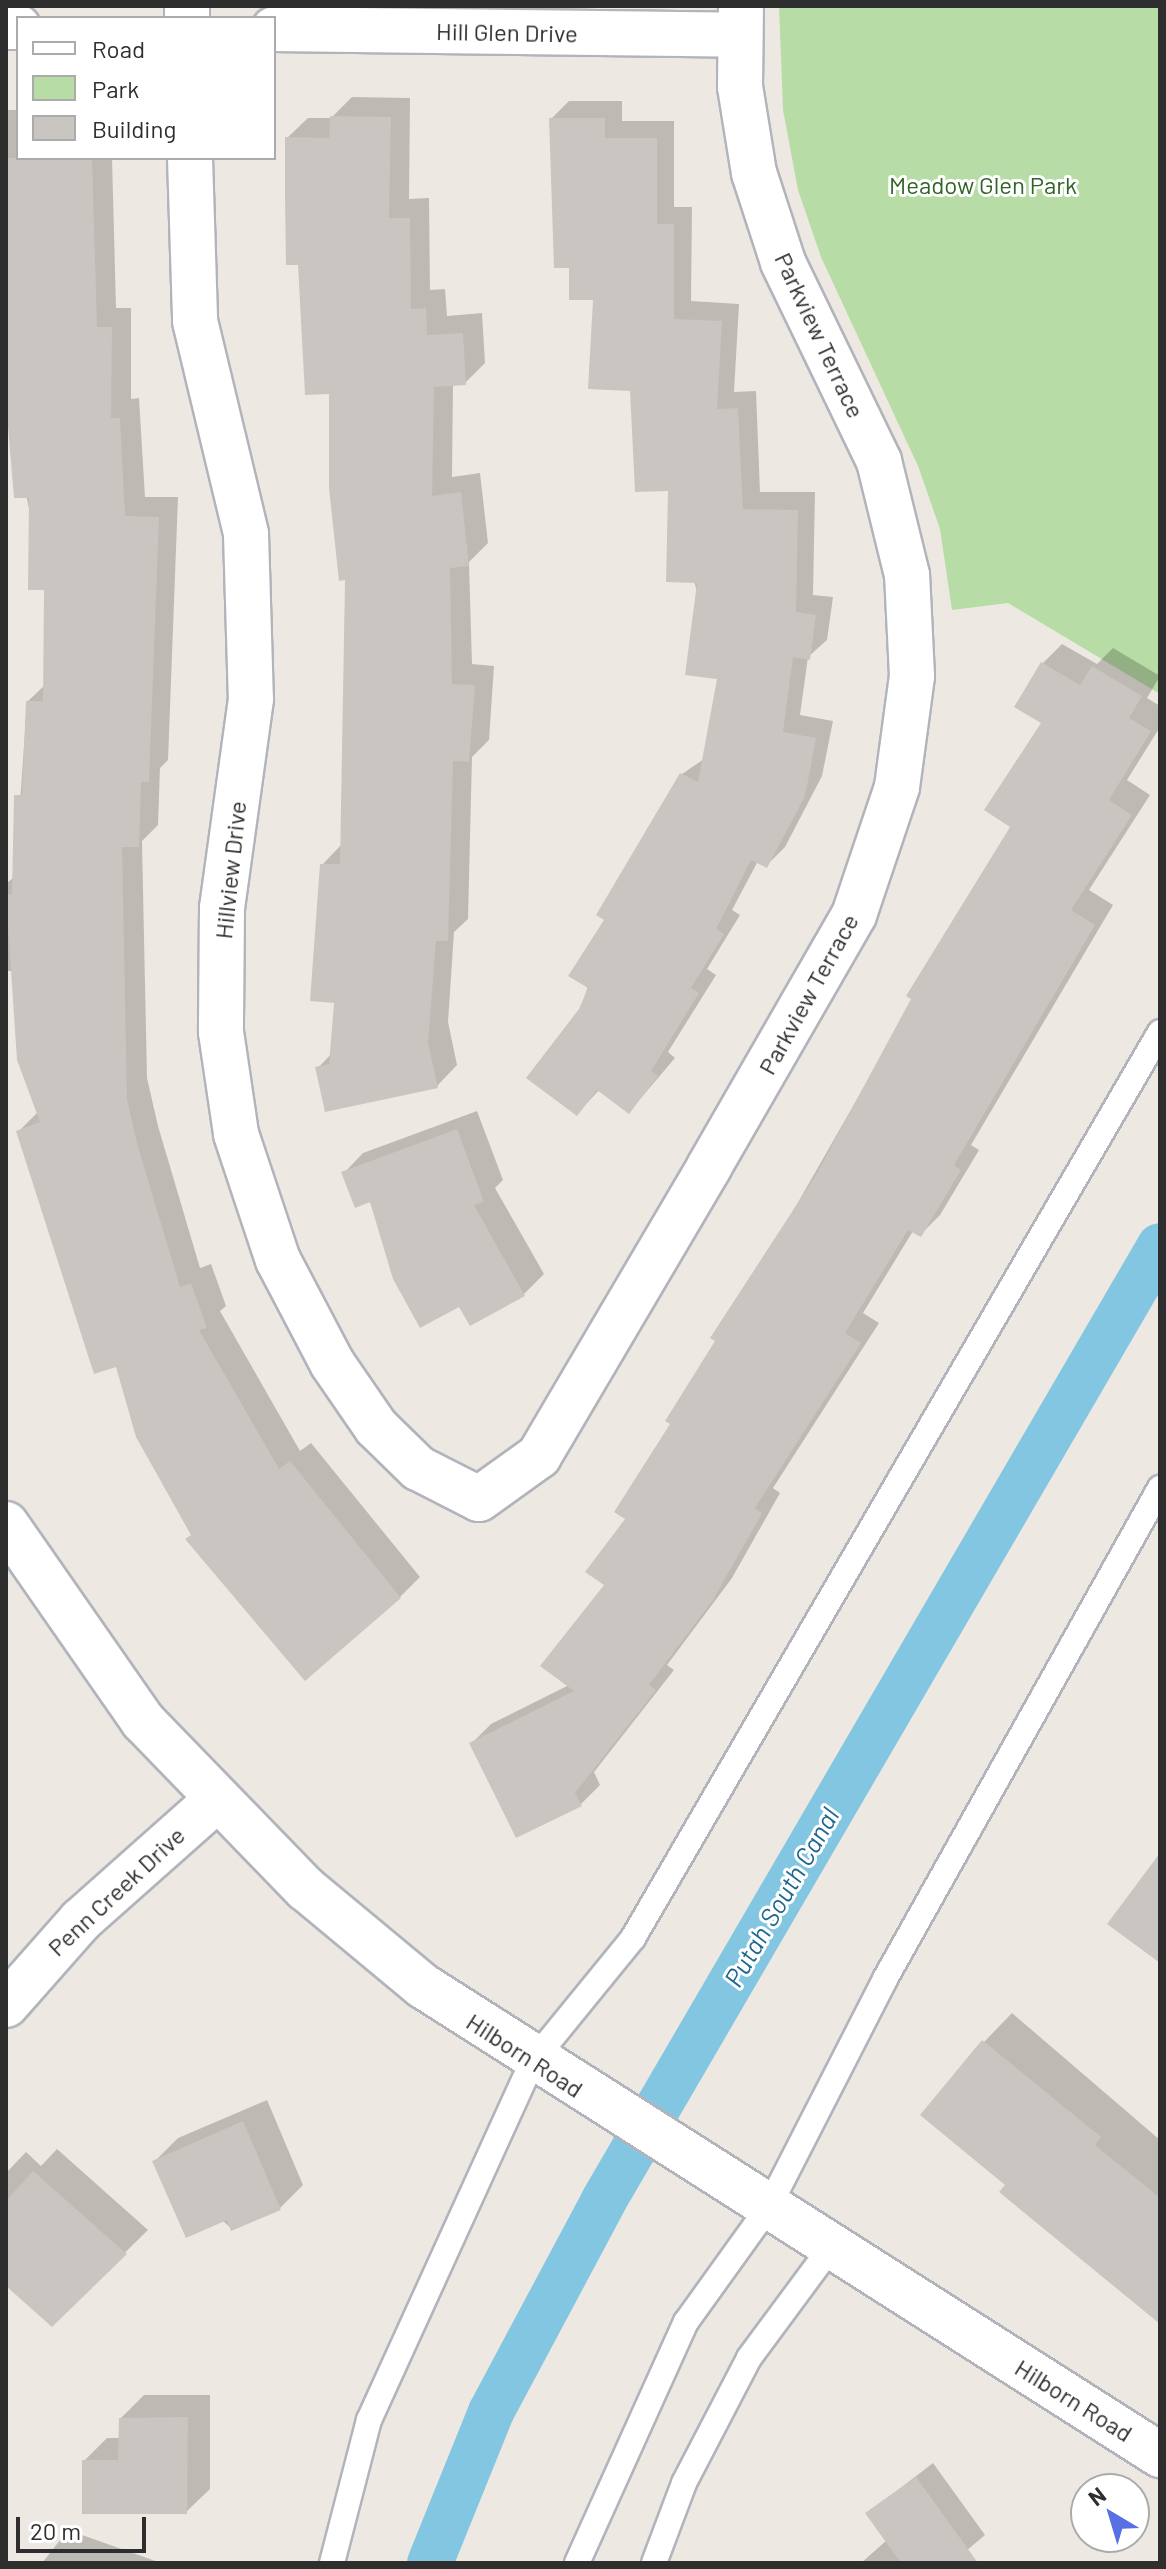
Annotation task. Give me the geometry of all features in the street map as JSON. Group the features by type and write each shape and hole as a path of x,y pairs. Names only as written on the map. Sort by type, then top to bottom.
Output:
{"street":[{"name":"Hill Glen Drive","path":"276,29 740,20"},
{"name":"Parkview Terrace","path":"479,1499 539,1456 685,1208 854,915 897,787 912,676 907,575 879,461 783,262 754,173 740,20"},
{"name":"Hillview Drive","path":"190,160 195,321 246,534 251,699 222,908 221,1032 236,1134 278,1260 332,1363 376,1427 418,1468 479,1499"},
{"name":"Hilborn Road","path":"6,1524 143,1721 216,1800 306,1889 423,1986 546,2071 1160,2455"},
{"name":"Penn Creek Drive","path":"11,1994 216,1800"}],"lane":[{"path":"332,2563 369,2420 546,2071 633,1938 1160,1032"},
{"path":"577,2563 686,2322 885,1979 1160,1488"},
{"path":"654,2563 684,2483 749,2358 831,2247"}],"green space":[{"name":"Meadow Glen Park","path":"779,6 1160,6 1160,694 1008,603 952,610 940,529 918,466 821,257 798,190 783,110"}],"building":[{"path":"330,116 391,117 389,218 410,218 411,309 426,308 427,335 463,333 466,385 434,387 432,496 461,492 469,566 450,568 452,684 475,685 469,762 453,761 448,941 436,941 428,1043 438,1088 325,1112 315,1067 329,1064 334,1003 310,1001 320,864 340,864 345,580 339,581 329,488 329,394 305,395 298,265 286,265 285,137 329,138"},
{"path":"549,118 605,118 605,138 657,138 657,224 674,224 674,319 722,321 717,409 738,408 743,509 798,510 796,612 816,615 810,660 793,657 783,732 816,738 805,796 767,868 751,860 716,929 724,934 691,988 699,993 651,1071 658,1076 629,1114 597,1090 577,1116 526,1078 579,1009 588,988 568,976 604,920 596,915 680,773 698,782 717,679 685,675 697,583 666,582 668,491 635,492 630,391 588,389 593,300 569,300 569,268 554,268"},
{"path":"6,158 92,160 97,327 112,327 111,418 120,418 125,516 159,517 149,782 141,782 139,847 122,847 127,1099 138,1147 180,1287 191,1283 207,1328 199,1330 279,1469 290,1461 401,1598 305,1681 185,1539 191,1535 136,1437 116,1367 94,1374 16,1131 40,1122 17,1060 6,895 12,894 14,795 22,795 26,701 43,701 44,590 28,590 29,498 14,498 6,403"},
{"path":"1041,662 1080,685 1092,666 1142,696 1129,718 1151,731 1109,800 1132,815 1071,910 1095,925 954,1165 961,1170 921,1237 908,1230 845,1333 861,1343 755,1508 762,1513 713,1600 649,1685 656,1690 575,1793 582,1806 516,1838 469,1743 574,1691 540,1666 604,1585 585,1572 625,1519 614,1512 670,1424 665,1421 715,1341 710,1338 816,1175 911,999 906,996 1010,827 984,810 1041,723 1014,707"},
{"path":"457,1129 484,1202 474,1205 525,1296 470,1326 459,1307 420,1328 393,1279 370,1202 355,1208 341,1172"},
{"path":"1160,1853 1160,1963 1107,1924"},
{"path":"982,2040 1101,2137 1095,2145 1160,2198 1160,2324 999,2192 1005,2185 920,2115"},
{"path":"243,2121 281,2210 231,2231 227,2220 186,2238 152,2161"},
{"path":"33,2171 127,2254 52,2327 6,2286 6,2201"},
{"path":"188,2417 187,2514 82,2514 82,2460 118,2460 119,2418"},
{"path":"916,2477 978,2563 901,2563 865,2513"}],"waterway":[{"name":"Putah South Canal","path":"430,2563 491,2412 604,2200 1160,1246"}]}
